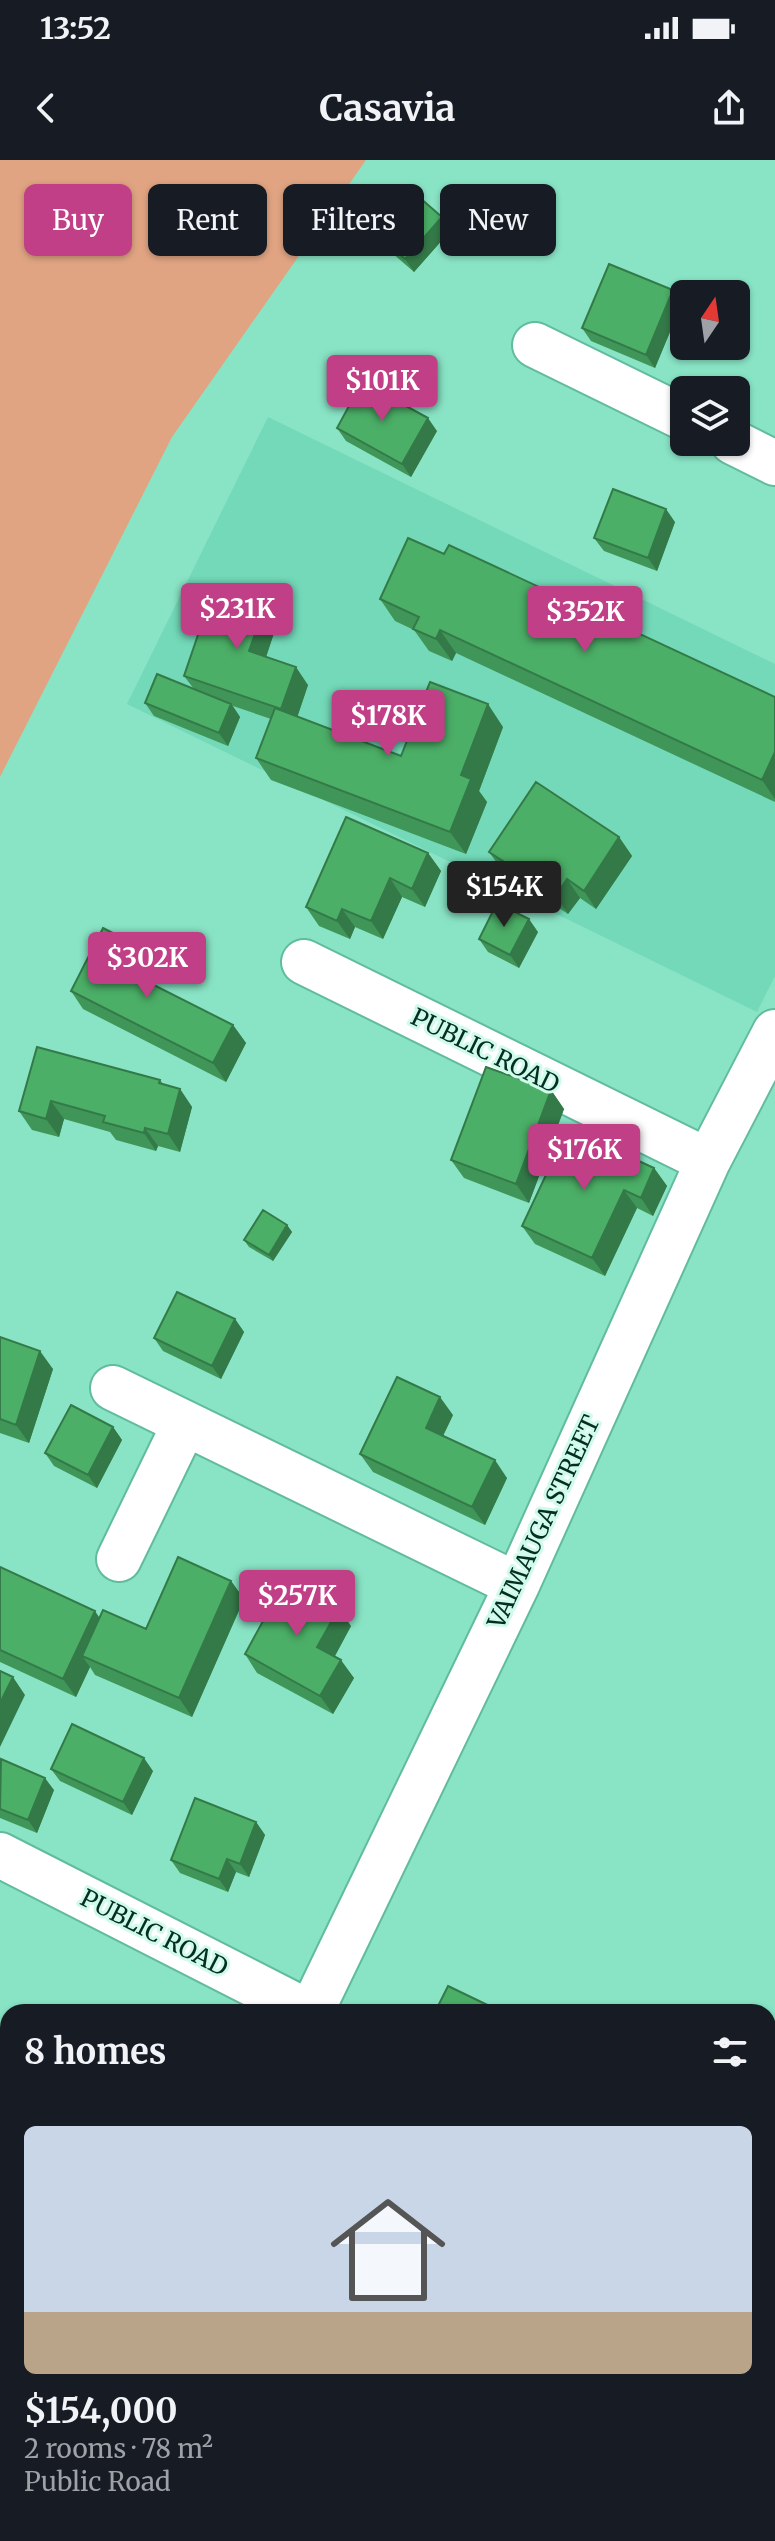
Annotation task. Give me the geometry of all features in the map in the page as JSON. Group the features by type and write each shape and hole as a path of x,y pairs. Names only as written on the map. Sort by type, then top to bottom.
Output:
{"street":[{"path":"535,345 670,411"},
{"path":"750,450 775,463"},
{"name":"PUBLIC ROAD","path":"304,962 708,1161"},
{"name":"VAIMAUGA STREET","path":"313,2004 517,1585 708,1161 775,1032"},
{"path":"113,1388 517,1585"},
{"path":"119,1559 185,1423"},
{"name":"PUBLIC ROAD","path":"0,1855 293,2004"}],"shaded area":[{"path":"0,160 366,160 349,184 283,184 283,256 299,256 172,437 0,777"},
{"path":"268,417 775,664 775,976 757,1012 127,704"}],"building":[{"path":"424,201 440,215 424,237"},
{"path":"609,264 670,289 670,297 646,355 582,328"},
{"path":"362,382 428,418 402,464 337,428"},
{"path":"613,489 666,509 648,558 594,538"},
{"path":"408,538 444,554 449,545 775,697 775,752 762,780 440,630 436,639 413,629 419,617 380,599"},
{"path":"215,585 266,603 249,651 296,667 281,709 184,676"},
{"path":"157,674 231,704 219,733 145,703"},
{"path":"430,682 488,704 461,775 471,779 450,832 256,758 275,708 401,756"},
{"path":"536,782 619,837 584,891 567,879 556,896 489,852"},
{"path":"346,817 428,853 412,889 390,878 371,921 342,909 337,921 306,907"},
{"path":"497,903 529,919 510,955 479,939"},
{"path":"103,928 140,947 128,972 233,1025 213,1063 71,991"},
{"path":"37,1047 160,1080 159,1083 180,1089 168,1134 145,1128 144,1133 103,1122 105,1116 51,1101 46,1119 19,1111"},
{"path":"486,1067 551,1090 516,1184 451,1160"},
{"path":"568,1128 654,1168 641,1198 624,1190 592,1258 522,1226"},
{"path":"263,1210 287,1225 269,1255 244,1240"},
{"path":"177,1292 235,1319 212,1366 154,1338"},
{"path":"0,1337 40,1351 16,1425 0,1419"},
{"path":"397,1377 440,1397 426,1428 495,1460 472,1507 360,1454"},
{"path":"71,1405 113,1427 88,1475 45,1453"},
{"path":"178,1557 231,1581 179,1698 82,1656 103,1610 146,1629"},
{"path":"0,1567 95,1611 63,1679 0,1650"},
{"path":"286,1579 339,1608 317,1647 341,1660 320,1696 245,1654"},
{"path":"0,1671 13,1677 0,1703"},
{"path":"72,1724 144,1758 123,1802 51,1769"},
{"path":"1,1759 45,1778 28,1820 0,1809"},
{"path":"195,1798 256,1822 240,1864 227,1859 219,1879 171,1860"},
{"path":"448,1986 485,2004 439,2004"}]}
